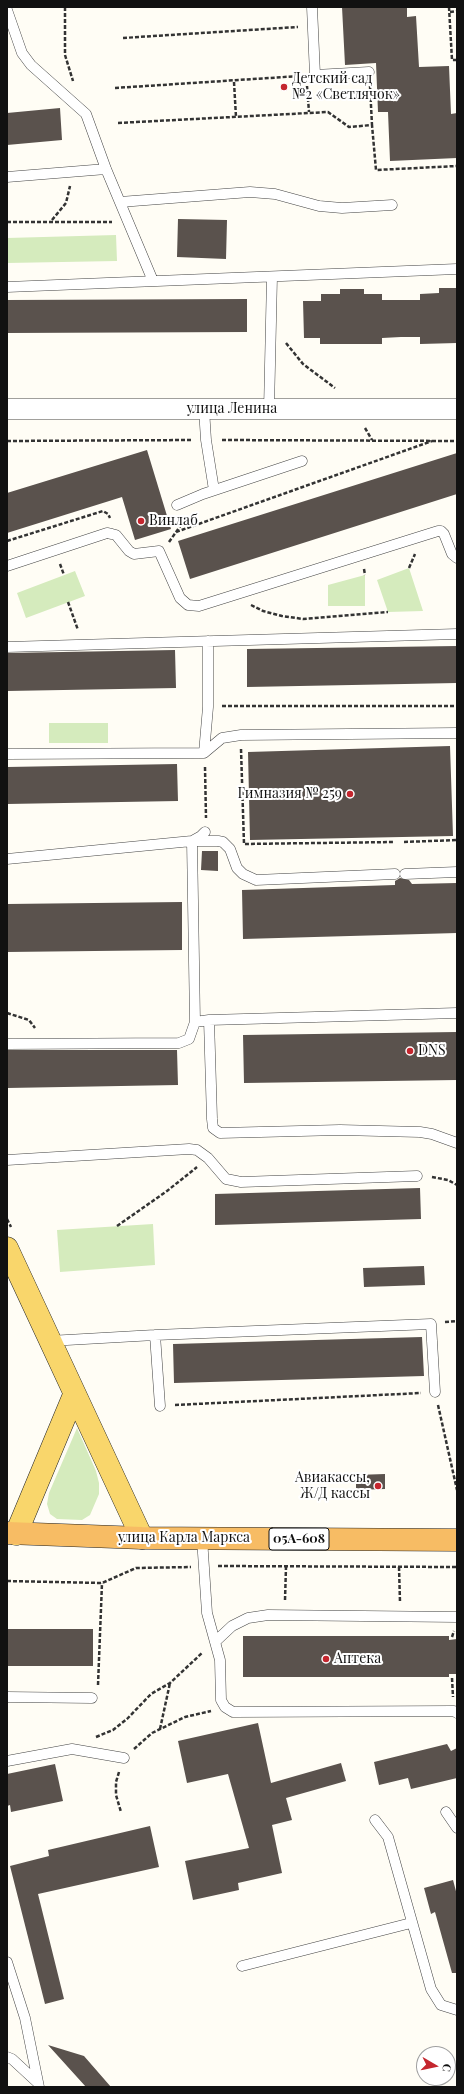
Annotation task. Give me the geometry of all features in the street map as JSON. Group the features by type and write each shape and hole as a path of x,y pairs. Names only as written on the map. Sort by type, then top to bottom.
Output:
{"highway":[{"name":"улица Карла Маркса","path":"12,1534 142,1538 457,1540"}],"main road":[{"path":"8,1252 74,1396 142,1538"},
{"path":"12,1534 74,1396"}],"street":[{"name":"улица Ленина","path":"7,409 457,409"}],"lane":[{"path":"312,7 313,26 311,76 369,72"},
{"path":"8,14 22,53 31,65 86,114 106,169 153,282"},
{"path":"7,177 106,169"},
{"path":"120,202 250,192 275,194 327,207 342,208 392,205"},
{"path":"7,287 457,269"},
{"path":"269,409 272,277"},
{"path":"204,409 206,440 214,490"},
{"path":"177,505 214,490 302,461"},
{"path":"7,566 107,533 116,535 129,551 134,554 155,550 159,551 180,598 188,605 199,606 438,531 441,531 444,534 452,554 457,558"},
{"path":"7,647 457,634"},
{"path":"204,753 208,706 208,641"},
{"path":"7,754 204,753 222,738 241,735 457,734"},
{"path":"192,840 201,836 205,832"},
{"path":"7,1044 179,1043 189,1039 195,1022 192,840"},
{"path":"7,859 192,840 223,842 230,848 237,868 243,874 256,880 394,874"},
{"path":"405,874 457,872"},
{"path":"195,1022 209,1020 457,1013"},
{"path":"209,1020 212,1119 213,1128 220,1133 340,1130 420,1132 432,1134 457,1143"},
{"path":"7,1160 189,1149 197,1150 208,1158 226,1179 241,1182 417,1176"},
{"path":"49,1341 155,1335 431,1324 435,1392"},
{"path":"155,1335 160,1406"},
{"path":"202,1538 202,1566 208,1613 220,1660 221,1700 225,1707 233,1712 454,1711 457,1713"},
{"path":"216,1641 238,1623 248,1618 268,1615 457,1617"},
{"path":"7,1698 92,1698"},
{"path":"7,1761 72,1750 124,1758"},
{"path":"446,1812 457,1828"},
{"path":"375,1820 388,1836 411,1923 431,1989 441,2005 457,2010"},
{"path":"242,1966 411,1923"},
{"path":"7,1962 26,2018 38,2085"},
{"path":"7,2057 12,2059 38,2085"}],"path":[{"path":"65,7 65,55 73,83"},
{"path":"449,7 452,60 457,60"},
{"path":"449,12 457,11"},
{"path":"123,38 313,26"},
{"path":"369,72 376,170 457,166"},
{"path":"115,88 234,82 311,76 309,112"},
{"path":"234,82 236,117"},
{"path":"118,123 328,112 349,127 372,125"},
{"path":"52,220 66,203 70,192 70,172"},
{"path":"7,222 52,220 128,222"},
{"path":"271,316 286,342 302,364 337,390"},
{"path":"176,532 434,440"},
{"path":"7,441 457,441"},
{"path":"161,554 203,494"},
{"path":"7,541 103,510 108,514 116,535"},
{"path":"233,595 263,611 302,619 388,612"},
{"path":"68,602 82,645"},
{"path":"208,706 457,706"},
{"path":"241,735 244,844 394,842"},
{"path":"204,753 205,832"},
{"path":"404,842 457,840"},
{"path":"7,1013 29,1020"},
{"path":"117,1226 167,1192 208,1158"},
{"path":"417,1176 437,1177 457,1185"},
{"path":"160,1406 435,1392 457,1490"},
{"path":"7,1581 102,1583 136,1568 202,1566 457,1567"},
{"path":"285,1596 286,1567"},
{"path":"399,1567 400,1587"},
{"path":"92,1698 98,1688 102,1583"},
{"path":"89,1739 103,1736 113,1730 127,1719 151,1694 170,1683 192,1661 216,1641"},
{"path":"160,1729 170,1683"},
{"path":"121,1812 116,1795 116,1782 124,1758 152,1733 185,1717 225,1707"}],"green space":[{"path":"116,235 117,261 7,263 7,238"},
{"path":"409,568 423,611 388,612 377,580"},
{"path":"75,571 85,596 26,618 17,593"},
{"path":"365,575 365,606 328,606 328,585"},
{"path":"49,723 108,723 108,743 49,743"},
{"path":"153,1224 155,1265 60,1272 57,1230"},
{"path":"77,1428 96,1471 99,1483 99,1494 90,1515 82,1520 57,1519 50,1514 47,1504 49,1493"}],"building":[{"path":"342,7 407,7 407,17 416,16 419,67 449,66 451,114 457,113 457,158 390,161 388,112 378,112 376,63 345,65"},
{"path":"60,108 62,140 7,145 7,113"},
{"path":"178,219 227,220 226,259 177,257"},
{"path":"439,288 457,288 457,343 420,344 420,337 401,337 382,338 382,344 320,344 320,338 304,338 303,301 321,301 321,294 340,294 340,289 364,289 364,294 382,294 382,300 420,300 420,294 439,293"},
{"path":"247,299 247,332 7,333 7,300"},
{"path":"147,450 171,529 135,540 122,497 7,533 7,493"},
{"path":"457,453 457,494 190,579 178,541"},
{"path":"457,646 457,683 247,687 247,649"},
{"path":"175,650 176,688 7,691 7,653"},
{"name":"Гимназия № 259","path":"450,746 453,836 250,840 248,752"},
{"path":"177,764 178,801 7,804 7,767"},
{"path":"202,851 218,851 218,871 201,870"},
{"path":"400,878 409,880 412,884 457,883 457,933 243,939 242,890 395,885 395,881"},
{"path":"182,902 182,950 7,952 7,904"},
{"path":"457,1032 457,1080 244,1083 243,1035"},
{"path":"7,1050 177,1050 178,1085 7,1088"},
{"path":"420,1188 421,1219 215,1225 215,1194"},
{"path":"424,1266 425,1285 364,1287 363,1268"},
{"path":"422,1337 424,1376 174,1383 173,1344"},
{"path":"385,1474 385,1489 356,1490 356,1475"},
{"path":"7,1629 93,1629 93,1666 7,1666"},
{"path":"243,1636 449,1636 449,1640 457,1639 457,1674 449,1674 449,1677 243,1677"},
{"path":"258,1723 271,1783 341,1763 346,1781 286,1798 292,1820 272,1825 282,1873 238,1883 239,1890 193,1900 185,1861 249,1848 228,1774 187,1783 178,1741"},
{"path":"447,1744 451,1751 457,1748 457,1778 411,1789 408,1778 379,1785 374,1762"},
{"path":"55,1764 63,1801 11,1812 10,1805 7,1806 7,1774"},
{"path":"150,1826 159,1867 38,1894 64,1999 45,2004 10,1866 49,1856 48,1850"},
{"path":"453,1880 457,1895 457,1973 452,1973 435,1912 431,1914 424,1888"},
{"path":"48,2045 84,2056 111,2087 86,2087"}],"place":[{"name":"Детский сад №2 «Светлячок»","path":"284,87"},
{"name":"Винлаб","path":"141,521"},
{"name":"Гимназия № 259","path":"350,794"},
{"name":"DNS","path":"410,1051"},
{"name":"Авиакассы, Ж/Д кассы","path":"378,1486"},
{"name":"Аптека","path":"326,1659"}]}
